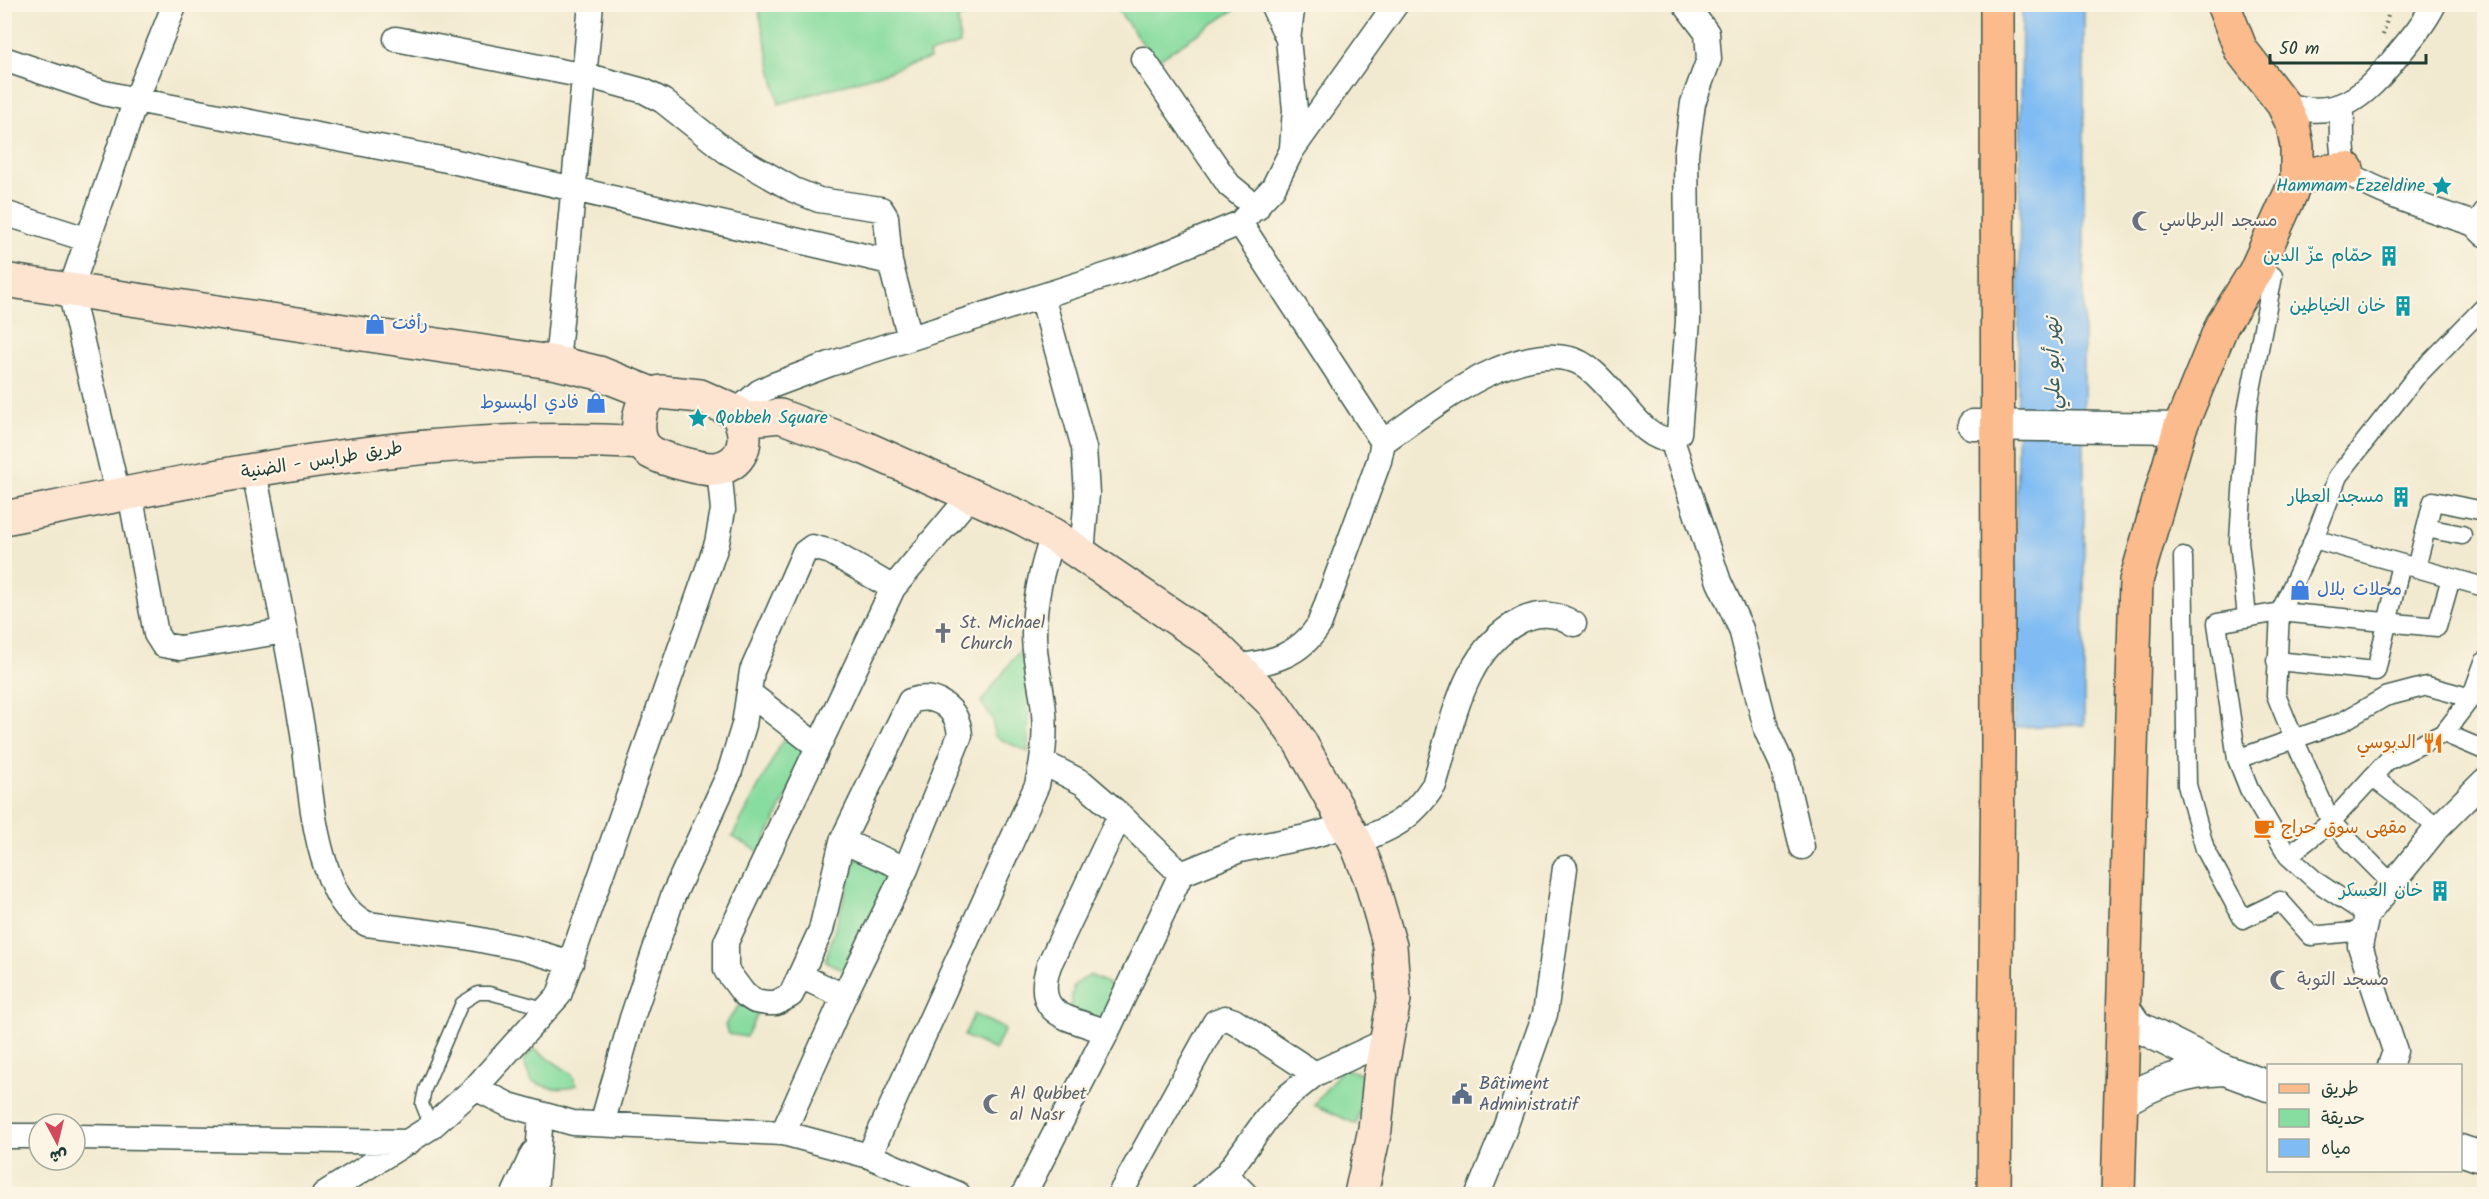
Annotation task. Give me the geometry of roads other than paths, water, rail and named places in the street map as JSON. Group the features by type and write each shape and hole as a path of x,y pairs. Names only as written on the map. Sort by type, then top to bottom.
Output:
{"main road":[{"path":"1971,1194 1976,751 1995,425 1974,4"},
{"path":"1994,1194 1998,763 1995,425 1997,4"},
{"path":"2118,1194 2136,581 2180,428 2222,325 2255,272 2297,179 2297,146 2294,125 2283,104 2241,50 2223,4"},
{"path":"2297,179 2322,172 2347,169"},
{"path":"4,280 557,363 599,372 652,394 681,392 700,396 738,416 780,416 865,448 971,495 1053,535 1082,554 1211,642 1238,666 1273,703 1300,742 1351,833 1370,877 1390,946 1395,999 1380,1078 1375,1129 1361,1194"},
{"path":"652,394 641,409 639,435 642,443 650,452 669,459 704,467 720,468 730,464 742,452 746,435 738,416"},
{"name":"طريق طرابس - الضنية","path":"4,518 124,494 418,446 505,441 642,443"}],"street":[{"path":"176,4 136,100 86,239 70,291 124,494 156,634 163,645 180,648 285,631"},
{"path":"557,363 586,77 591,4"},
{"path":"1272,4 1288,39"},
{"path":"1292,150 1295,110 1288,39 1293,4"},
{"path":"738,416 749,399 771,386 910,338 1139,265 1248,216 1273,188 1292,150 1396,4"},
{"path":"1383,442 1426,411 1474,382 1507,365 1544,357 1572,359 1611,390 1647,430 1664,440 1672,440 1679,434 1688,321 1686,154 1693,103 1709,59 1707,33 1685,4"},
{"path":"2283,104 2316,110 2342,106 2370,88 2425,21 2434,4"},
{"path":"396,39 645,91 663,101 726,151 794,190 819,200 881,209 886,217 890,262 910,338"},
{"path":"4,59 104,93 452,161 890,262"},
{"path":"1143,59 1229,184 1383,442 1380,461 1319,625 1309,640 1275,660 1238,666"},
{"path":"2342,106 2347,169 2357,179 2379,190 2481,223"},
{"path":"4,213 86,239"},
{"path":"2247,617 2239,541 2247,411 2274,276 2255,272"},
{"path":"1042,296 1084,448 1088,494 1082,554"},
{"path":"2392,884 2331,822 2294,739 2276,695 2280,612 2314,538 2338,476 2415,378 2484,307"},
{"path":"1995,425 2180,428"},
{"path":"1672,440 1719,582 1741,629 1767,732 1782,764 1802,848"},
{"path":"324,1194 431,1127 475,1088 548,1009 566,982 717,543 723,510 720,468"},
{"path":"254,472 285,631 316,822 326,866 342,904 355,918 367,924 466,937 521,948 571,963"},
{"path":"783,1133 844,996 906,869 960,735 955,716 949,707 940,701 920,698 910,701 842,841 822,930 791,995 776,1003 755,1001 744,994 726,970 726,942 892,588 971,495"},
{"path":"2276,661 2376,671 2388,622 2408,566 2426,528 2433,501 2484,511"},
{"path":"2426,528 2462,535"},
{"path":"870,1156 1029,807 1042,762 1044,711 1036,660 1035,609 1039,584 1053,535"},
{"path":"2314,538 2484,586"},
{"path":"602,1124 632,1018 673,896 729,774 744,725 752,670 804,553 812,547 831,552 892,588"},
{"path":"2183,557 2187,785 2205,849 2243,919 2280,901 2311,936 2365,923"},
{"path":"2365,923 2288,856 2249,789 2237,759 2217,623 2280,612 2437,627 2451,578"},
{"path":"1024,1194 1107,1032 1181,874 1240,850 1311,836 1351,833 1403,822 1434,785 1471,671 1493,640 1503,630 1531,616 1562,616 1574,624"},
{"path":"2288,856 2331,822 2387,761 2444,733 2472,698 2484,662"},
{"path":"2237,759 2340,723 2385,697 2427,686 2472,698"},
{"path":"749,693 817,746"},
{"path":"2444,733 2484,750"},
{"path":"1042,762 1083,783 1181,874"},
{"path":"2372,777 2438,827"},
{"path":"2390,1064 2395,1051 2360,946 2365,923 2392,884 2438,827 2484,781"},
{"path":"1107,1032 1059,1014 1050,1007 1043,990 1049,965 1120,815"},
{"path":"842,841 906,869"},
{"path":"1478,1194 1503,1133 1545,1014 1565,868"},
{"path":"800,976 844,996"},
{"path":"2123,1006 2137,1026 2224,1070 2267,1086"},
{"path":"1120,1194 1215,1022 1225,1018 1234,1021 1315,1074"},
{"path":"1204,1194 1226,1175 1287,1096 1315,1074 1388,1040"},
{"path":"2120,1103 2172,1078 2193,1072 2224,1070"},
{"path":"475,1088 509,1105 573,1123 783,1133 870,1156 958,1194"},
{"path":"536,1194 541,1115"},
{"path":"4,1136 27,1136"},
{"path":"87,1137 409,1142"},
{"path":"514,1194 540,1139"},
{"path":"2462,1151 2484,1158"},
{"path":"1226,1175 1245,1194"}],"lane":[{"path":"431,1127 422,1104 425,1089 462,1003 478,993 489,993 548,1009"}],"water":[{"name":"نهر أبو علي","path":"2022,5 2084,5 2084,725 2014,727"}],"place":[{"name":"Hammam Ezzeldine","path":"2442,186"},
{"name":"مسجد البرطاسي","path":"2142,221"},
{"name":"حمّام عزّ الدين","path":"2389,256"},
{"name":"خان الخياطين","path":"2403,306"},
{"name":"رأفت","path":"375,324"},
{"name":"فادي المبسوط","path":"596,403"},
{"name":"Qobbeh Square","path":"698,418"},
{"name":"مسجد العطار","path":"2401,497"},
{"name":"محلات بلال","path":"2300,590"},
{"name":"St. Michael Church","path":"943,633"},
{"name":"الدبوسي","path":"2433,743"},
{"name":"مقهى سوق حراج","path":"2264,828"},
{"name":"خان العسكر","path":"2440,891"},
{"name":"مسجد التوبة","path":"2280,980"},
{"name":"Bâtiment Administratif","path":"1462,1094"},
{"name":"Al Qubbet al Nasr","path":"993,1104"}]}
